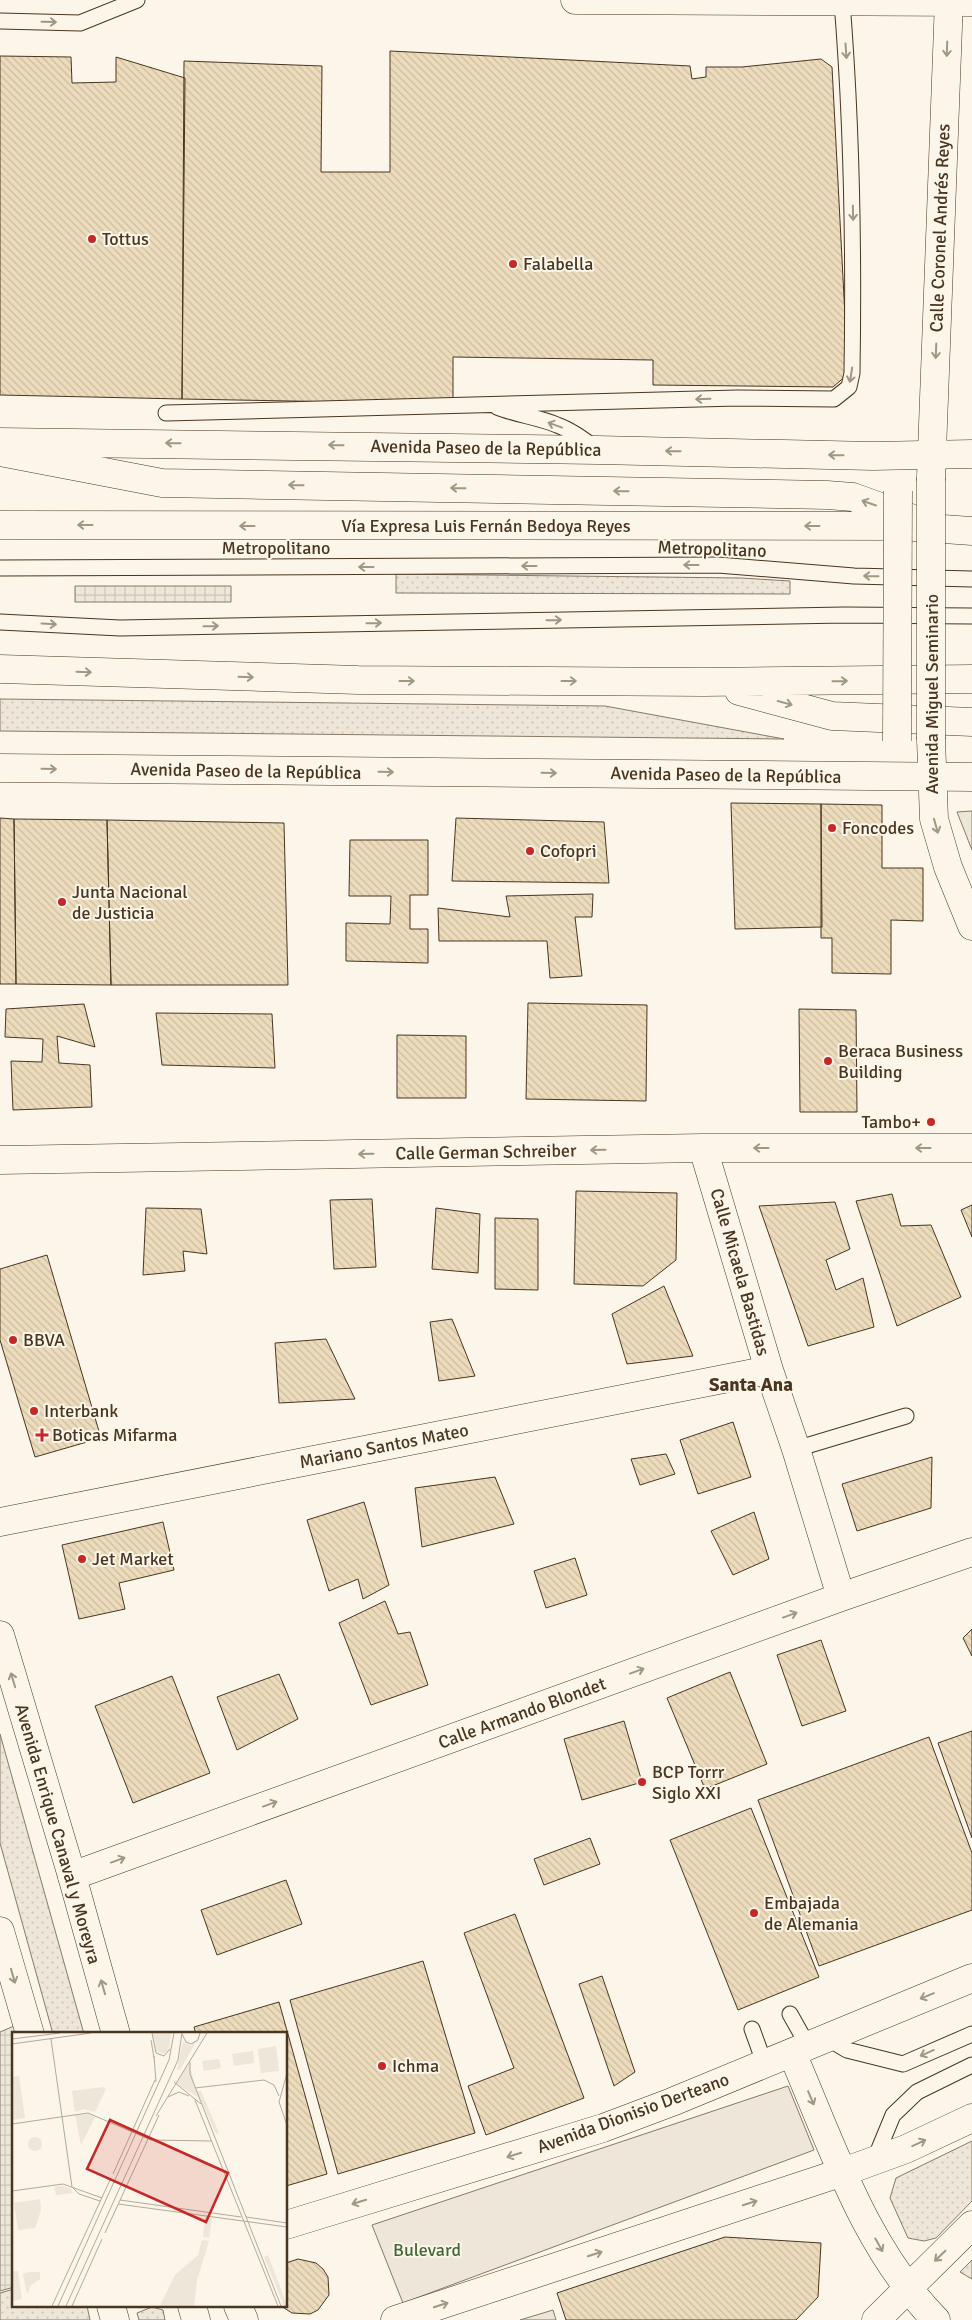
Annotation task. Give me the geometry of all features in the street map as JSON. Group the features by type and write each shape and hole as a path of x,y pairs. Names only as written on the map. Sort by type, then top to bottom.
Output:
{"main road":[{"path":"575,0 957,2"},
{"name":"Calle Coronel Andrés Reyes","path":"932,467 957,2"},
{"name":"Avenida Paseo de la República","path":"0,442 597,450 873,456 932,467 972,454"},
{"path":"0,452 162,483 853,497 960,531"},
{"path":"864,776 883,766 892,755 897,741 898,492 895,476 885,463 873,456"},
{"name":"Avenida Miguel Seminario","path":"932,467 931,778 934,819 948,867 972,926"},
{"name":"Vía Expresa Luis Fernán Bedoya Reyes","path":"0,525 901,526 960,531"},
{"path":"0,669 358,680 704,682 972,679"},
{"path":"704,682 832,716 972,722"},
{"name":"Avenida Paseo de la República","path":"0,768 972,777"},
{"name":"Calle German Schreiber","path":"0,1160 703,1148 972,1148"},
{"name":"Calle Micaela Bastidas","path":"703,1148 769,1370 796,1449 841,1597"},
{"name":"Mariano Santos Mateo","path":"0,1522 769,1370"},
{"name":"Calle Armando Blondet","path":"72,1876 841,1597 972,1552"},
{"name":"Avenida Enrique Canaval y Moreyra","path":"0,1635 72,1876 115,2032"},
{"path":"0,1931 29,2032"},
{"name":"Avenida Dionisio Derteano","path":"288,2224 603,2128 765,2064 972,1978"},
{"path":"809,2046 843,2172 861,2214 878,2245 907,2288 936,2320"},
{"path":"395,2320 843,2172 906,2149 972,2118"},
{"path":"876,2320 972,2225"},
{"path":"239,2308 244,2320"}],"lane":[{"path":"0,21 80,23 137,0"},
{"path":"166,413 736,398 834,399 849,388 852,373 854,264 850,98 842,2"},
{"path":"491,404 513,414 557,425 577,435 597,450"},
{"name":"Metropolitano","path":"0,568 718,565 854,576 972,579"},
{"path":"0,622 120,628 844,614 972,616"},
{"path":"796,1449 906,1416"},
{"path":"790,2014 809,2046 847,2050 903,2064 972,2034"},
{"path":"752,2029 765,2064"},
{"path":"874,2161 883,2135 893,2115 899,2109 917,2092 972,2065"}],"green space":[{"path":"396,574 741,578 790,581 790,594 396,593"},
{"path":"0,699 605,706 784,739 0,731"},
{"path":"0,1734 83,2032 52,2032 0,1843"},
{"name":"Bulevard","path":"788,2086 814,2150 403,2303 372,2225"},
{"path":"972,2141 972,2201 936,2238 924,2241 908,2238 890,2198 896,2178"},
{"path":"972,2260 972,2279 960,2272"},
{"path":"12,2290 12,2308 87,2308 90,2320 0,2320 0,2293"},
{"path":"150,2308 156,2308 163,2310 165,2320 139,2320 137,2313"}],"shaded area":[{"path":"75,586 231,586 231,602 75,602"},
{"path":"972,811 972,850 957,812"},
{"path":"26,2021 29,2032 12,2032 12,2288 0,2291 0,2032"},
{"path":"553,2310 556,2320 520,2320"}],"building":[{"name":"Falabella","path":"390,51 690,66 692,79 706,77 706,67 742,67 821,59 832,67 848,374 833,387 653,385 653,360 453,357 453,404 182,399 184,61 322,66 321,172 390,172"},
{"name":"Tottus","path":"0,56 71,57 72,83 116,82 116,57 185,78 182,399 0,395"},
{"path":"731,803 821,804 822,927 735,929"},
{"path":"821,804 882,805 882,868 923,868 923,921 891,920 891,974 832,973 832,938 821,938"},
{"path":"0,818 14,819 16,984 0,984"},
{"name":"Cofopri","path":"456,818 604,822 609,883 452,881"},
{"name":"Junta Nacional de Justicia","path":"14,819 107,820 111,985 16,984"},
{"path":"107,820 284,823 288,985 111,985"},
{"path":"350,840 428,840 428,895 410,895 410,929 428,929 428,963 346,961 346,923 390,924 391,896 349,896"},
{"path":"593,894 592,917 575,917 582,976 550,978 547,941 439,941 438,908 510,917 506,896"},
{"path":"528,1003 647,1005 646,1101 526,1099"},
{"path":"84,1004 95,1047 57,1036 59,1063 90,1065 92,1107 13,1110 11,1061 42,1062 43,1039 5,1037 6,1009"},
{"name":"Beraca Business Building","path":"799,1009 856,1010 857,1112 800,1112"},
{"path":"156,1013 272,1014 275,1068 162,1065"},
{"path":"397,1035 466,1036 466,1098 397,1098"},
{"path":"576,1191 677,1193 676,1260 643,1286 574,1284"},
{"path":"892,1194 901,1226 931,1225 961,1297 897,1326 856,1201"},
{"path":"372,1199 376,1267 334,1269 330,1200"},
{"path":"835,1202 850,1249 826,1260 836,1290 863,1278 874,1327 808,1346 759,1206"},
{"path":"972,1205 972,1237 961,1210"},
{"path":"146,1208 201,1209 207,1254 183,1251 185,1271 143,1275"},
{"path":"436,1208 480,1214 478,1273 432,1269"},
{"path":"495,1218 538,1219 538,1290 495,1289"},
{"path":"47,1255 101,1438 35,1457 0,1340 0,1269"},
{"path":"664,1286 693,1356 627,1364 612,1314"},
{"path":"452,1319 475,1376 439,1381 430,1322"},
{"path":"326,1339 355,1399 279,1403 275,1343"},
{"path":"733,1422 751,1477 698,1494 680,1440"},
{"path":"666,1454 675,1474 640,1485 631,1459"},
{"path":"932,1457 931,1508 857,1531 842,1484"},
{"path":"495,1477 514,1524 422,1547 415,1488"},
{"path":"364,1502 389,1585 363,1599 358,1579 329,1591 307,1520"},
{"path":"754,1512 769,1559 733,1575 711,1531"},
{"path":"163,1522 174,1570 119,1583 125,1609 79,1619 62,1545"},
{"path":"575,1558 587,1595 546,1608 534,1571"},
{"path":"385,1601 398,1634 410,1632 428,1685 371,1705 339,1623"},
{"path":"972,1629 972,1656 963,1638"},
{"path":"821,1640 846,1711 802,1726 777,1655"},
{"path":"730,1672 767,1764 705,1789 667,1698"},
{"path":"279,1674 298,1719 237,1750 217,1697"},
{"path":"172,1676 210,1773 133,1803 95,1706"},
{"path":"624,1721 642,1782 582,1800 564,1739"},
{"path":"972,1731 972,1838 938,1743"},
{"path":"929,1737 972,1853 972,1910 819,1966 758,1800"},
{"path":"751,1808 819,1977 738,2010 670,1840"},
{"path":"590,1838 600,1864 544,1885 534,1859"},
{"path":"286,1880 302,1924 217,1955 201,1910"},
{"path":"515,1914 584,2098 486,2135 468,2086 514,2068 464,1933"},
{"name":"Ichma","path":"423,1961 475,2133 338,2174 290,2000"},
{"path":"602,1976 635,2072 614,2086 579,1984"},
{"path":"279,2002 287,2032 195,2032 194,2027"},
{"path":"288,2034 327,2174 288,2185"},
{"path":"725,2237 821,2243 818,2297 796,2320 566,2320 557,2293"},
{"path":"298,2259 316,2263 323,2269 328,2277 329,2295 318,2310 310,2314 292,2313 284,2308 288,2308 288,2262"}],"place":[{"name":"Tottus","path":"92,239"},
{"name":"Falabella","path":"513,264"},
{"name":"Foncodes","path":"832,828"},
{"name":"Cofopri","path":"530,851"},
{"name":"Junta Nacional de Justicia","path":"62,902"},
{"name":"Beraca Business Building","path":"828,1061"},
{"name":"Tambo+","path":"931,1122"},
{"name":"BBVA","path":"13,1340"},
{"name":"Interbank","path":"34,1411"},
{"name":"Boticas Mifarma","path":"42,1435"},
{"name":"Jet Market","path":"82,1559"},
{"name":"BCP Torrr Siglo XXI","path":"642,1782"},
{"name":"Embajada de Alemania","path":"754,1913"},
{"name":"Ichma","path":"382,2066"}],"district":[{"name":"Santa Ana","path":"751,1385"}]}
